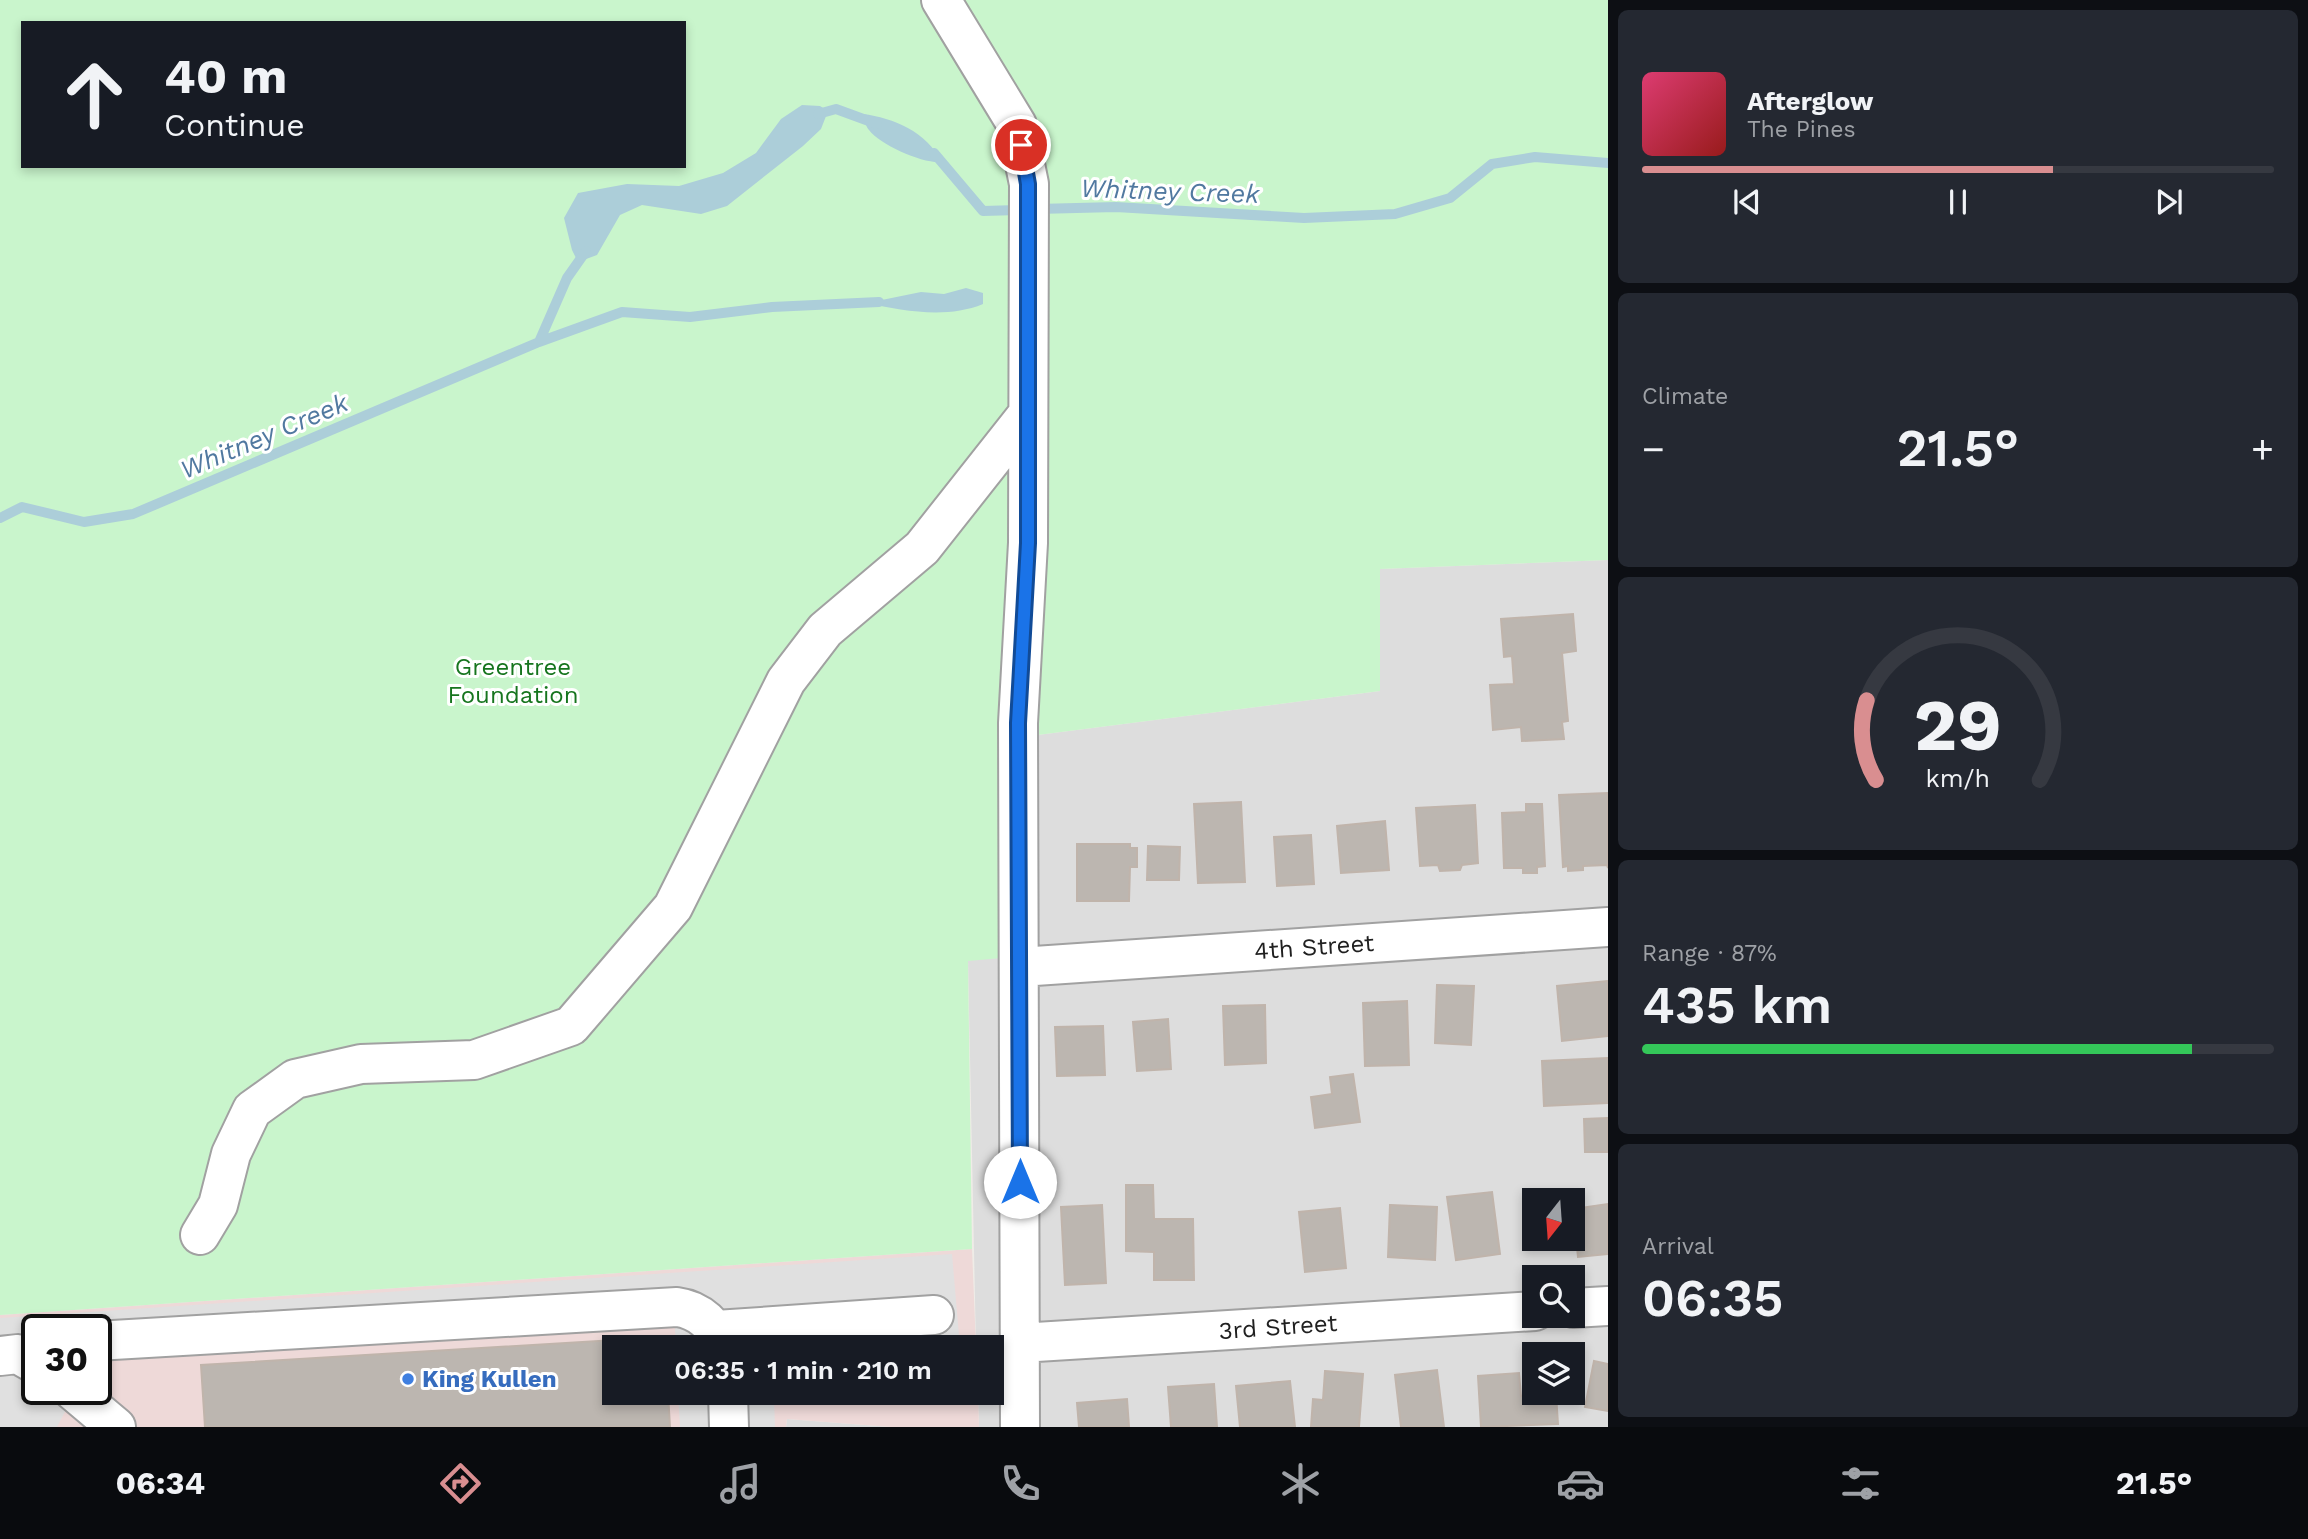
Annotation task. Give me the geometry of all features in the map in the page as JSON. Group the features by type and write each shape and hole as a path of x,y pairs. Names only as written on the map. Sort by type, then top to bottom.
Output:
{"street":[{"path":"941,0 1017,125 1028,184 1028,543 1018,723 1020,1427"},
{"path":"200,1236 218,1205 232,1154 252,1110 295,1079 361,1064 474,1060 571,1026 673,907 786,681 825,630 922,548 1027,415"},
{"name":"4th Street","path":"1020,967 1608,927"},
{"path":"1585,1307 1608,1306"},
{"path":"112,1340 677,1307 689,1308 700,1314 717,1335"},
{"name":"3rd Street","path":"1020,1343 1522,1312"},
{"path":"756,1335 934,1315"},
{"path":"90,1405 116,1427"},
{"path":"728,1405 729,1427"}],"shaded area":[{"path":"1608,560 1608,1427 979,1427 978,1405 1004,1405 1004,1335 976,1335 968,960 1024,956 1022,737 1380,691 1380,569"},
{"path":"972,1249 976,1335 602,1335 602,1405 978,1405 979,1427 891,1427 787,1419 786,1427 0,1427 0,1315"},
{"path":"952,1254 959,1335 675,1335 674,1312 112,1328 112,1314 60,1314"},
{"path":"21,1317 21,1405 68,1405 57,1427 0,1427 0,1318"},
{"path":"679,1405 774,1405 775,1427 680,1427"},
{"path":"787,1419 891,1427 786,1427"}],"green space":[{"name":"Greentree Foundation","path":"0,0 1608,0 1608,560 1380,569 1380,691 1022,737 1025,956 968,961 972,1249 0,1315"}],"water":[{"path":"802,105 820,106 828,111 821,129 727,206 701,214 642,205 620,215 597,255 578,262 564,218 578,193 627,184 679,186 723,173 756,153 781,119"},
{"path":"863,114 908,128 928,142 941,162 914,157 882,142 868,129"},
{"path":"966,288 983,293 983,304 955,311 925,312 867,303 921,292 944,294"}],"building":[{"path":"1573,614 1576,651 1562,653 1568,721 1562,722 1564,739 1522,741 1521,727 1493,730 1490,685 1514,684 1512,656 1504,657 1501,619"},
{"path":"1608,793 1608,868 1607,865 1583,866 1583,870 1568,871 1568,866 1563,867 1559,795"},
{"path":"1241,802 1245,882 1198,883 1194,804"},
{"path":"1526,804 1542,804 1545,866 1537,867 1537,873 1523,873 1523,868 1504,868 1502,813 1526,812"},
{"path":"1475,805 1478,863 1462,865 1460,870 1440,871 1438,865 1420,866 1416,808"},
{"path":"1385,821 1389,870 1341,873 1337,826"},
{"path":"1311,835 1314,884 1277,886 1274,837"},
{"path":"1077,844 1130,844 1130,848 1137,848 1137,867 1130,867 1129,901 1077,901"},
{"path":"1148,846 1180,847 1179,880 1147,880"},
{"path":"1608,981 1608,1036 1562,1041 1557,986"},
{"path":"1437,985 1474,986 1471,1045 1435,1043"},
{"path":"1407,1001 1409,1065 1365,1066 1363,1003"},
{"path":"1265,1005 1266,1063 1225,1065 1223,1006"},
{"path":"1168,1019 1171,1069 1137,1071 1133,1022"},
{"path":"1103,1026 1105,1075 1057,1076 1055,1027"},
{"path":"1608,1058 1608,1103 1544,1106 1542,1061"},
{"path":"1353,1074 1360,1122 1315,1128 1311,1097 1332,1094 1330,1077"},
{"path":"1608,1118 1608,1152 1585,1152 1584,1119"},
{"path":"1126,1185 1153,1185 1154,1219 1193,1219 1194,1280 1154,1280 1154,1252 1126,1251"},
{"path":"1492,1192 1500,1254 1456,1260 1447,1197"},
{"path":"1608,1204 1608,1254 1578,1257 1577,1251 1586,1251 1586,1207"},
{"path":"1102,1205 1106,1283 1065,1285 1061,1207"},
{"path":"1390,1205 1437,1207 1435,1260 1388,1257"},
{"path":"1340,1208 1346,1268 1305,1272 1299,1212"},
{"name":"King Kullen","path":"602,1341 602,1405 669,1405 670,1427 205,1427 201,1365"},
{"path":"1594,1361 1608,1364 1608,1411 1585,1407"},
{"path":"1437,1370 1444,1427 1401,1427 1395,1375"},
{"path":"1325,1371 1363,1374 1359,1427 1311,1427 1313,1399 1323,1400"},
{"path":"1519,1373 1522,1405 1557,1405 1558,1424 1481,1427 1478,1376"},
{"path":"1290,1381 1295,1427 1240,1427 1236,1386"},
{"path":"1214,1384 1217,1427 1171,1427 1168,1387"},
{"path":"1127,1399 1129,1427 1079,1427 1077,1403"}],"waterway":[{"name":"Whitney Creek","path":"818,114 836,109 877,124"},
{"name":"Whitney Creek","path":"934,153 983,211 1022,210"},
{"name":"Whitney Creek","path":"1037,209 1116,207 1304,218 1395,214 1450,198 1492,164 1535,157 1608,163"},
{"name":"Whitney Creek","path":"0,518 22,507 84,522 133,514 539,342 567,278 586,251"},
{"name":"Whitney Creek","path":"539,342 622,312 690,317 772,307 879,302"}],"place":[{"name":"King Kullen","path":"408,1379"}],"route":[{"path":"1020,1182 1018,723 1028,543 1028,184 1021,145"}]}
